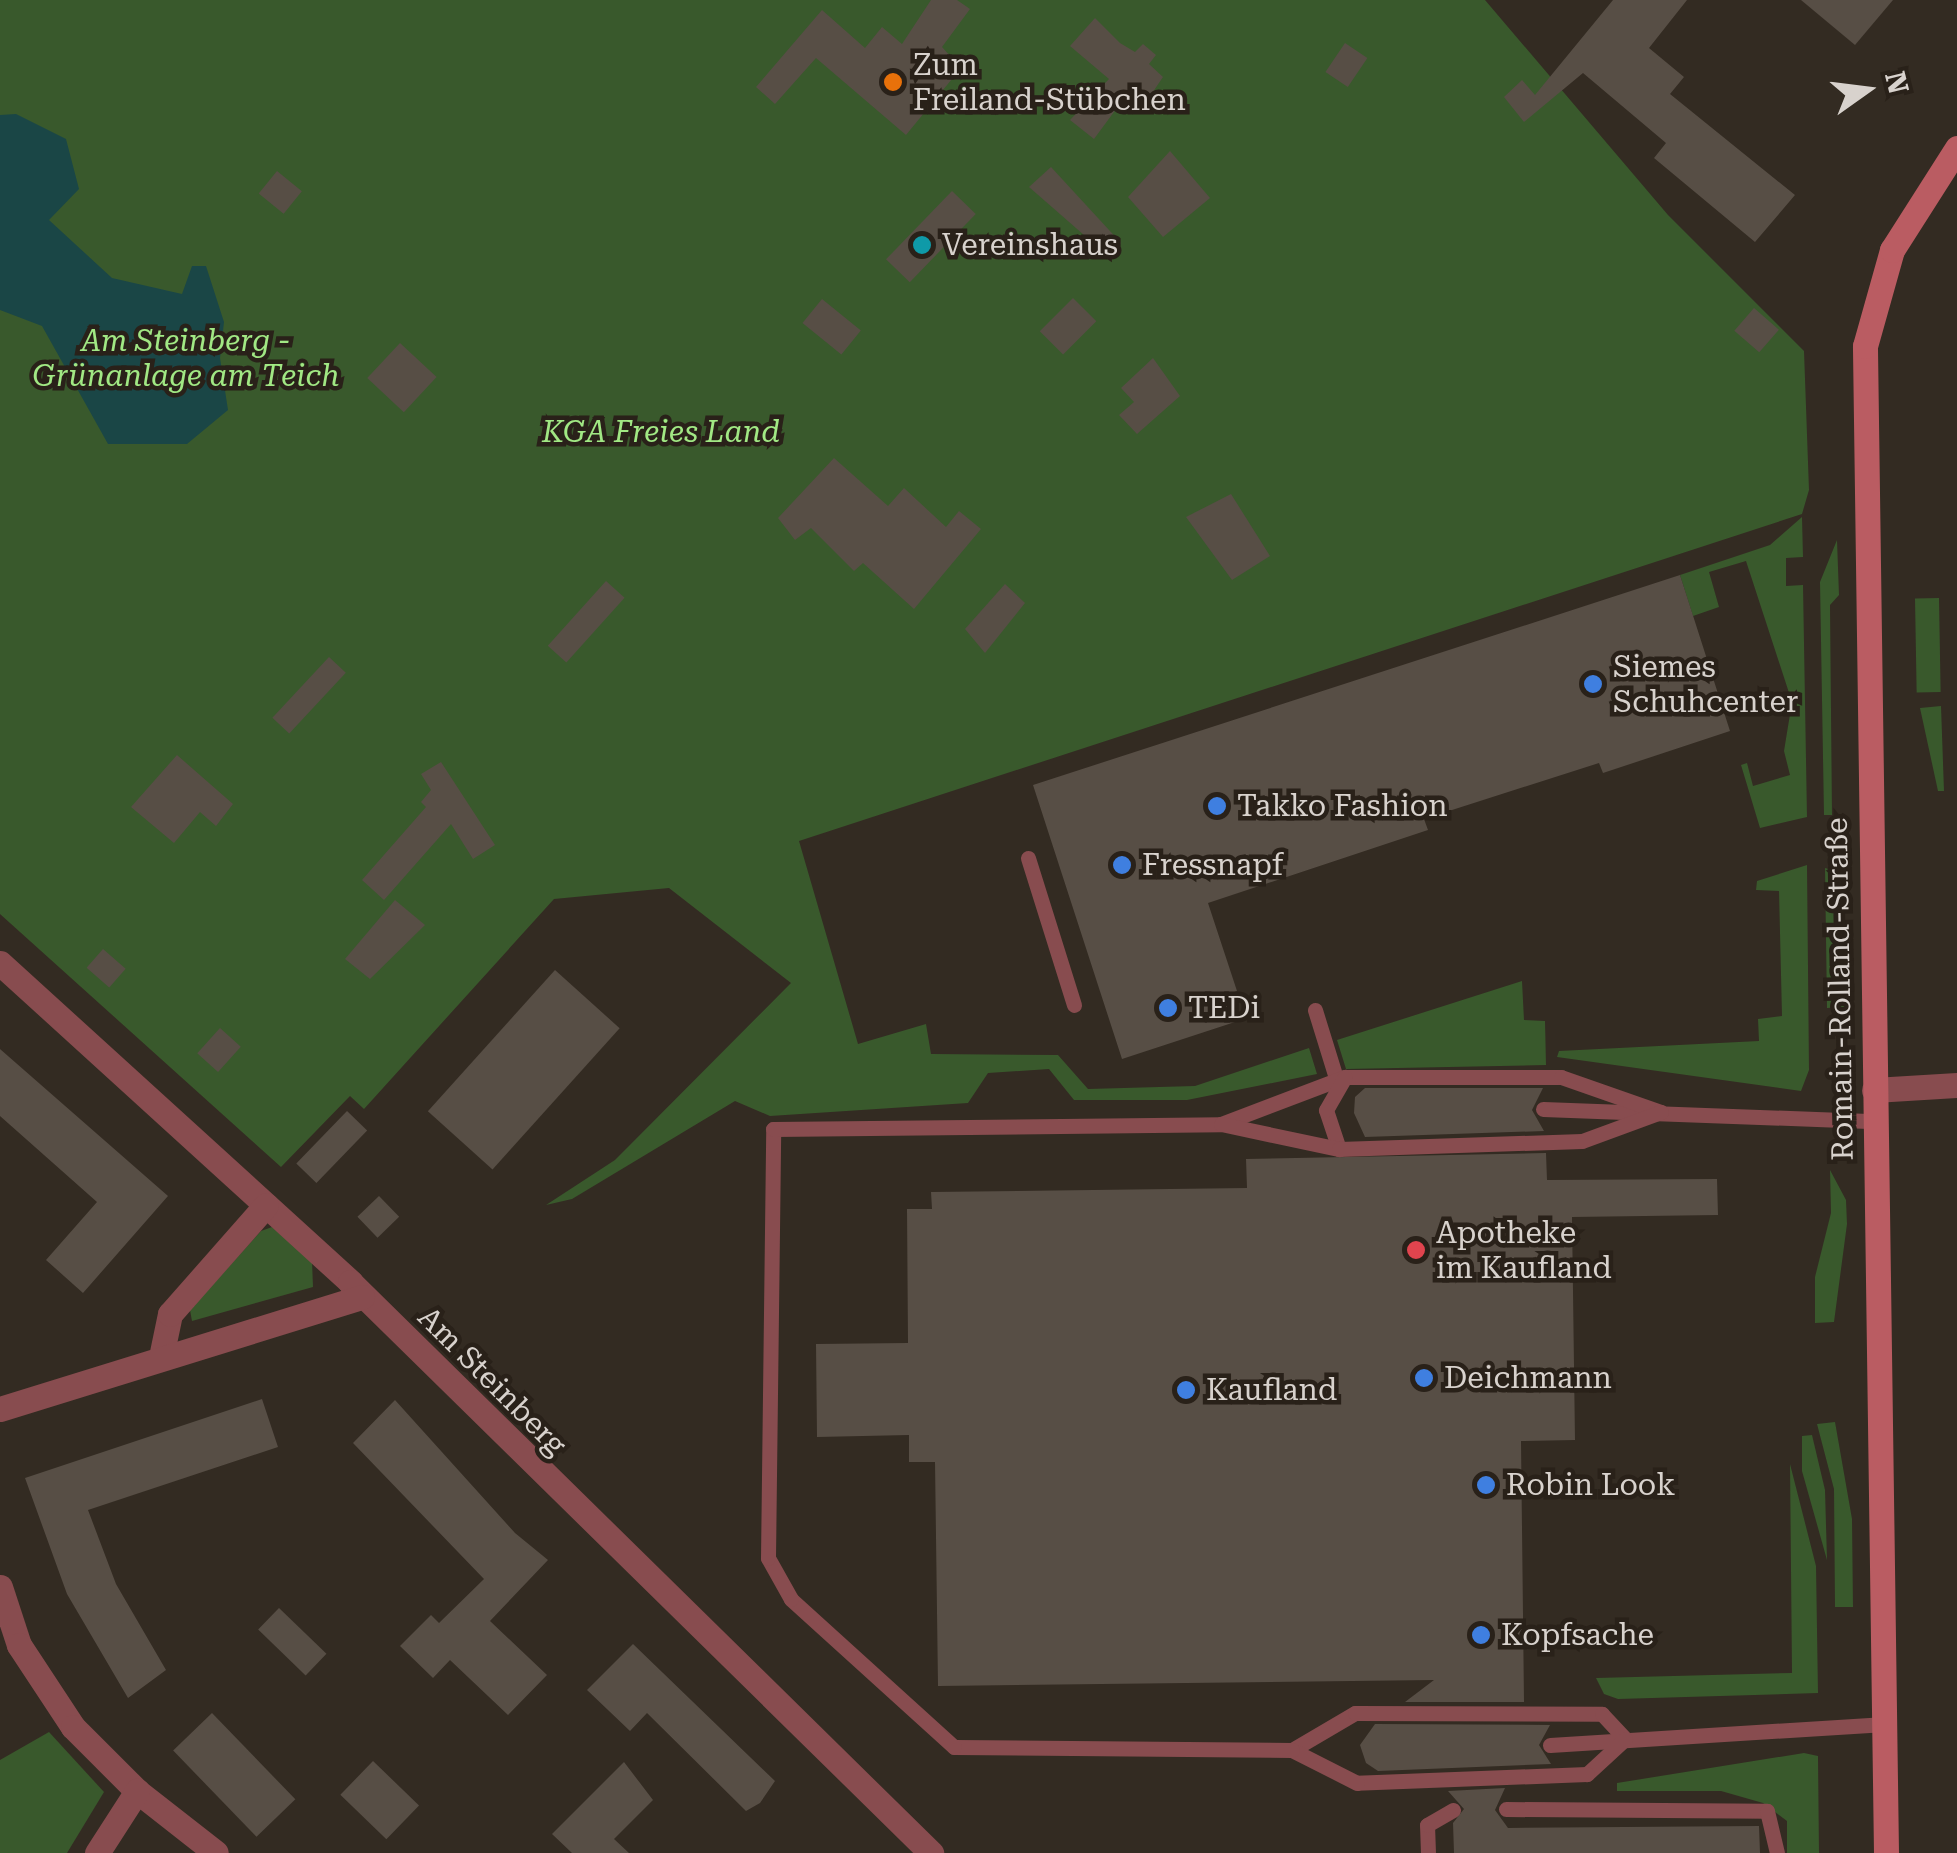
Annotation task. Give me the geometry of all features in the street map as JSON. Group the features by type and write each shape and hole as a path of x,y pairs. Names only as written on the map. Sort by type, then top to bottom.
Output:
{"main road":[{"name":"Romain-Rolland-Straße","path":"1886,1853 1866,346 1892,250 1957,148"}],"street":[{"name":"Am Steinberg","path":"0,964 362,1297 931,1853"},
{"path":"1874,1090 1957,1085"},
{"path":"161,1357 170,1314 266,1206"},
{"path":"0,1409 362,1297"},
{"path":"0,1588 19,1644 73,1727 137,1791 216,1853"},
{"path":"97,1853 137,1791"}],"lane":[{"path":"1028,858 1074,1005"},
{"path":"1315,1010 1341,1079 1326,1110 1340,1149"},
{"path":"1221,1124 1341,1079 1560,1077 1661,1112"},
{"path":"1543,1109 1875,1121"},
{"path":"1625,1739 1586,1774 1558,1779 1357,1784 1292,1750 954,1747 791,1599 766,1548 773,1128 1221,1124 1340,1149 1582,1140 1661,1112"},
{"path":"1292,1750 1355,1713 1602,1714 1625,1739"},
{"path":"1550,1745 1885,1724"},
{"path":"1506,1809 1767,1810 1777,1853"},
{"path":"1428,1853 1427,1825 1453,1810"}],"green space":[{"name":"KGA Freies Land","path":"0,0 1485,0 1668,215 1804,351 1809,490 1802,514 799,841 858,1044 926,1024 931,1054 1058,1055 1088,1089 1195,1086 1309,1048 1317,1074 1187,1100 1074,1100 1049,1069 988,1073 968,1103 770,1116 735,1101 572,1199 546,1205 615,1160 791,983 669,888 554,899 364,1109 350,1096 281,1167 0,914"},
{"path":"1802,517 1803,557 1786,558 1786,586 1803,585 1807,817 1760,828 1741,765 1747,763 1753,786 1790,775 1784,751 1792,702 1746,561 1709,572 1719,607 1693,616 1680,575 1770,545"},
{"path":"1837,540 1839,595 1830,605 1832,815 1824,815 1820,582"},
{"path":"1915,598 1939,598 1941,692 1917,692"},
{"path":"1941,706 1944,791 1938,791 1920,708"},
{"path":"1807,865 1809,1070 1801,1091 1557,1057 1559,1051 1759,1041 1758,1019 1782,1016 1779,891 1756,890 1757,881"},
{"path":"1825,868 1833,870 1834,976 1845,985 1845,1007 1827,1008"},
{"path":"1522,981 1524,1020 1545,1021 1546,1065 1346,1069 1337,1040"},
{"path":"1830,1170 1846,1200 1847,1224 1834,1322 1815,1323 1815,1277 1831,1213"},
{"path":"272,1227 312,1261 313,1287 192,1321 190,1310 261,1231"},
{"path":"1835,1422 1852,1519 1853,1607 1835,1607 1834,1489 1817,1424"},
{"path":"1812,1435 1825,1490 1827,1560 1802,1471 1802,1436"},
{"path":"1790,1464 1816,1566 1818,1693 1618,1699 1604,1694 1596,1678 1792,1673"},
{"path":"49,1732 104,1792 67,1853 0,1853 0,1760"},
{"path":"1804,1753 1818,1756 1819,1853 1787,1853 1787,1821 1763,1803 1721,1791 1617,1791 1617,1783"}],"water":[{"path":"16,114 66,139 79,189 49,220 112,278 182,294 192,266 206,266 224,322 220,358 228,410 187,444 108,444 42,326 0,310 0,115"}],"building":[{"path":"931,0 957,0 970,9 942,47 961,68 906,135 816,58 775,104 756,87 822,10 865,48 882,27 902,44"},
{"path":"1613,0 1687,0 1649,48 1684,77 1670,94 1795,195 1755,242 1654,158 1666,143 1583,73 1524,122 1504,97 1522,80 1535,95"},
{"path":"1801,0 1893,0 1855,45"},
{"path":"1095,18 1120,43 1135,52 1143,44 1156,55 1149,64 1163,77 1140,111 1125,97 1094,139 1070,120 1109,79 1070,46"},
{"path":"1345,43 1367,58 1348,87 1325,72"},
{"path":"1170,151 1210,198 1163,237 1128,197"},
{"path":"1051,167 1121,243 1108,256 1029,187"},
{"path":"277,171 302,191 284,214 259,194"},
{"name":"Vereinshaus","path":"952,191 976,214 910,282 886,259"},
{"path":"1073,298 1096,321 1063,355 1040,331"},
{"path":"822,299 861,330 841,355 802,323"},
{"path":"1754,308 1779,330 1759,352 1734,331"},
{"path":"400,343 437,377 404,412 367,378"},
{"path":"1153,358 1180,396 1137,434 1119,415 1134,402 1121,388"},
{"path":"834,458 888,506 904,488 946,527 959,511 981,529 914,609 863,563 854,571 811,528 795,540 778,518"},
{"path":"1231,494 1270,556 1232,580 1186,517"},
{"path":"1680,575 1730,731 1603,773 1599,763 1424,819 1428,830 1208,903 1237,991 1226,995 1235,1022 1122,1059 1033,785"},
{"path":"606,581 625,598 566,662 548,646"},
{"path":"1005,584 1025,603 985,653 965,629"},
{"path":"329,657 346,673 289,733 272,718"},
{"path":"177,755 233,804 216,826 200,812 174,843 131,807"},
{"path":"441,762 495,845 473,859 451,824 384,900 362,880 426,807 421,802 431,790 421,774"},
{"path":"395,900 425,925 370,979 345,959"},
{"path":"103,949 126,969 109,988 87,968"},
{"path":"555,970 620,1028 493,1169 428,1111"},
{"path":"220,1028 241,1047 218,1072 197,1053"},
{"path":"0,1049 168,1196 83,1293 46,1260 97,1202 0,1116"},
{"path":"1365,1088 1543,1088 1532,1110 1544,1131 1365,1137 1354,1113 1355,1097"},
{"path":"347,1111 367,1130 316,1183 296,1164"},
{"name":"Kaufland","path":"1546,1153 1547,1180 1717,1179 1718,1215 1572,1217 1575,1440 1521,1441 1524,1702 1405,1702 1434,1680 938,1686 935,1462 909,1462 909,1435 817,1437 816,1344 908,1343 907,1209 932,1209 931,1192 1247,1188 1246,1159"},
{"path":"379,1196 399,1217 378,1238 357,1217"},
{"path":"262,1399 278,1447 88,1510 116,1584 166,1670 128,1698 67,1594 25,1478"},
{"path":"395,1400 515,1533 548,1560 490,1621 547,1675 508,1715 450,1660 433,1678 400,1646 431,1615 439,1623 484,1579 353,1443"},
{"path":"279,1608 326,1654 306,1675 258,1630"},
{"path":"633,1644 775,1781 760,1803 746,1811 647,1713 630,1731 587,1690"},
{"path":"212,1713 295,1799 257,1837 173,1751"},
{"path":"1375,1724 1550,1725 1539,1745 1551,1764 1378,1771 1366,1763 1360,1745"},
{"path":"373,1761 419,1805 386,1839 340,1795"},
{"path":"624,1762 653,1800 614,1839 629,1853 572,1853 552,1834"},
{"path":"1505,1788 1495,1810 1508,1828 1759,1826 1760,1853 1454,1853 1453,1823 1464,1809 1448,1791"}],"place":[{"name":"Zum Freiland-Stübchen","path":"893,82"},
{"name":"Vereinshaus","path":"922,245"},
{"name":"Siemes Schuhcenter","path":"1593,684"},
{"name":"Takko Fashion","path":"1217,806"},
{"name":"Fressnapf","path":"1122,865"},
{"name":"TEDi","path":"1168,1008"},
{"name":"Apotheke im Kaufland","path":"1416,1250"},
{"name":"Deichmann","path":"1424,1378"},
{"name":"Kaufland","path":"1186,1390"},
{"name":"Robin Look","path":"1486,1485"},
{"name":"Kopfsache","path":"1481,1635"}],"park label":[{"name":"Am Steinberg - Grünanlage am Teich","path":"186,358"}]}
